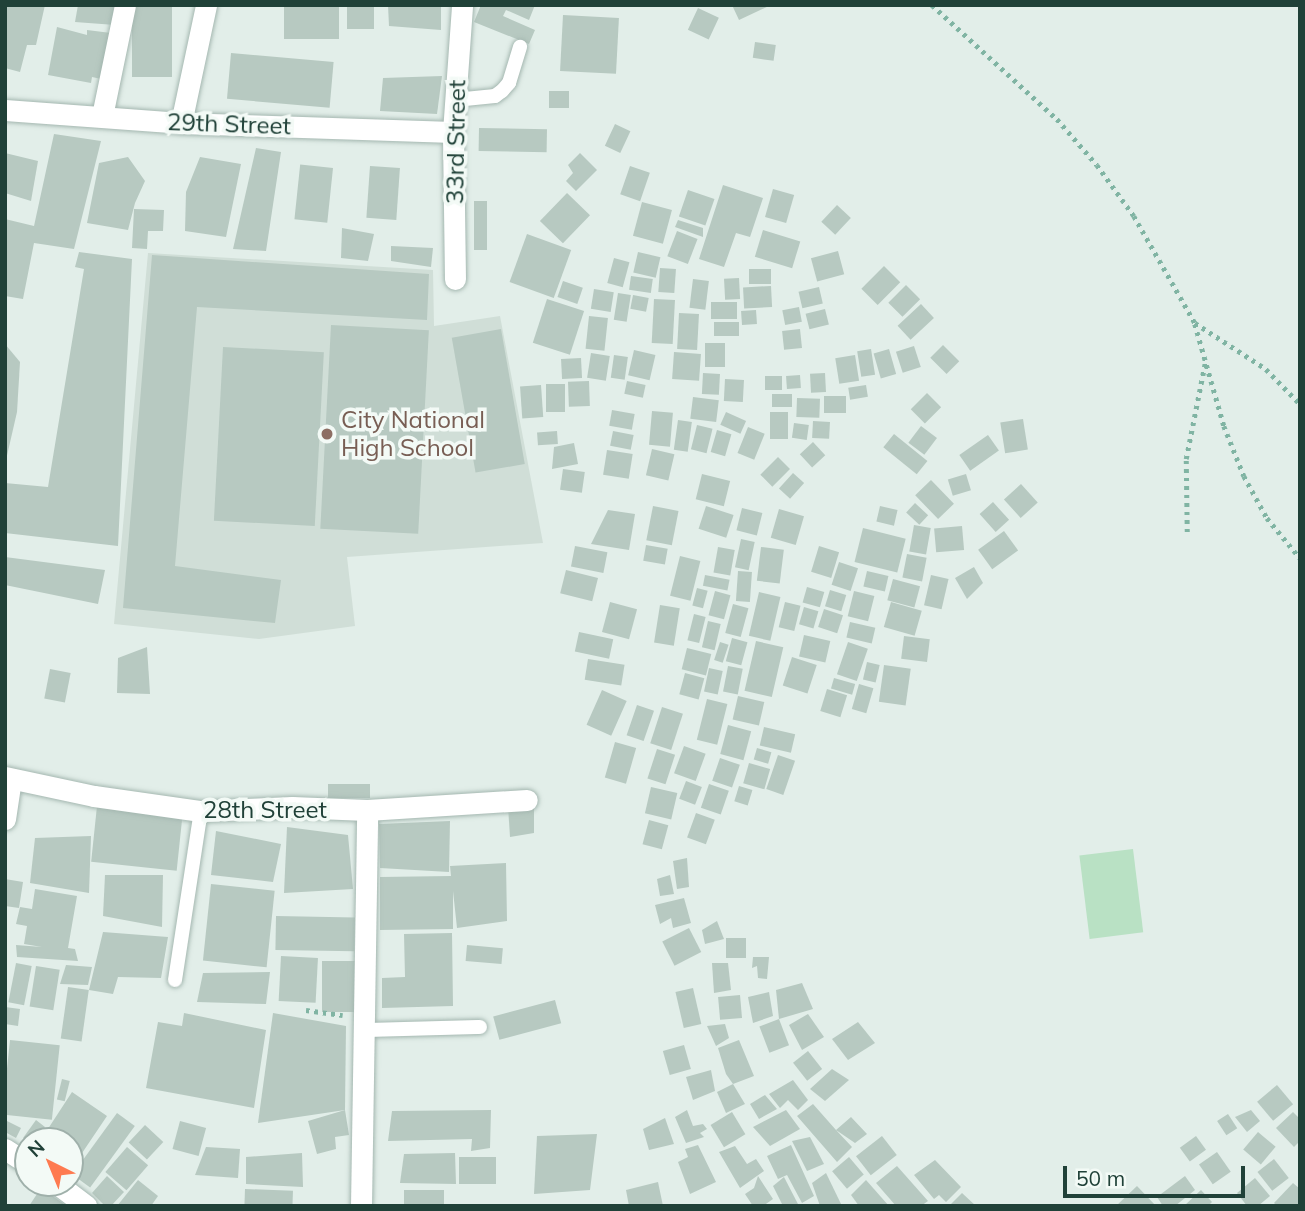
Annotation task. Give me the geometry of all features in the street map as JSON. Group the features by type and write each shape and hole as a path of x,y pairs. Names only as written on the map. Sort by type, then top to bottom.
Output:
{"street":[{"path":"102,116 125,5"},
{"path":"181,123 205,5"},
{"name":"33rd Street","path":"455,279 453,132 462,5"},
{"name":"29th Street","path":"5,110 181,123 453,132"},
{"path":"5,818 8,778"},
{"name":"28th Street","path":"8,778 94,796 201,811 292,807 367,810 527,800"},
{"path":"361,1206 367,810"}],"lane":[{"path":"455,100 495,96 502,91 509,83 520,47"},
{"path":"175,980 201,811"},
{"path":"365,1022 480,1027"}],"path":[{"path":"932,5 1057,119 1097,165 1134,216 1195,323 1224,426 1244,477 1267,518 1300,558"},
{"path":"1195,323 1266,369 1300,404"},
{"path":"1187,532 1186,459 1205,358"},
{"path":"306,1010 365,1022"}],"shaded area":[{"name":"City National High School","path":"148,253 433,270 434,326 500,316 543,543 347,557 355,626 259,639 114,624"}],"green space":[{"path":"1133,849 1143,932 1090,939 1079,856"}],"building":[{"path":"5,5 45,5 36,45 27,45 20,72 5,68"},
{"path":"78,5 118,5 115,25 75,22"},
{"path":"132,5 172,5 172,77 132,77"},
{"path":"284,5 339,5 339,39 284,39"},
{"path":"347,5 374,5 374,29 347,29"},
{"path":"388,5 441,5 441,30 389,26"},
{"path":"481,5 535,5 529,20 506,10 503,16 535,30 529,44 474,22"},
{"path":"732,5 771,5 739,20"},
{"path":"698,8 719,18 709,39 688,30"},
{"path":"563,15 619,18 616,74 560,71"},
{"path":"57,27 87,35 87,30 111,33 106,80 92,77 91,83 48,75"},
{"path":"755,42 776,45 774,61 753,58"},
{"path":"231,53 334,62 330,108 227,99"},
{"path":"442,76 437,114 380,111 383,78"},
{"path":"549,91 569,91 569,108 549,108"},
{"path":"615,124 630,131 620,153 605,146"},
{"path":"479,128 547,129 547,152 479,151"},
{"path":"54,134 101,141 74,249 34,243 23,299 5,296 5,219 34,226"},
{"path":"256,148 281,152 266,251 233,249"},
{"path":"5,153 38,161 31,201 5,193"},
{"path":"580,153 597,170 576,191 566,181 573,173 568,165"},
{"path":"128,157 145,181 135,203 128,230 87,223 99,163"},
{"path":"200,157 241,164 226,237 185,231 186,192"},
{"path":"300,165 333,168 327,223 294,219"},
{"path":"370,166 400,168 396,220 366,218"},
{"path":"630,166 650,173 640,201 620,194"},
{"path":"723,185 763,198 750,237 736,233 724,267 699,259"},
{"path":"773,189 794,195 786,223 765,217"},
{"path":"688,190 714,199 705,226 679,216"},
{"path":"567,193 590,215 563,243 540,221"},
{"path":"474,201 487,201 487,250 474,250"},
{"path":"642,202 672,210 663,244 633,236"},
{"path":"837,205 851,218 835,235 821,222"},
{"path":"134,209 164,210 163,231 148,231 147,249 132,248"},
{"path":"678,220 703,228 703,237 675,227"},
{"path":"342,228 374,234 368,261 341,258"},
{"path":"763,230 800,241 792,268 755,257"},
{"path":"677,231 698,239 688,264 667,256"},
{"path":"527,234 571,250 554,298 510,282"},
{"path":"391,246 433,248 431,267 391,261"},
{"path":"838,251 844,274 817,281 811,258"},
{"path":"79,252 132,259 118,546 5,533 5,483 48,487 84,269 75,267"},
{"path":"638,252 660,257 656,278 633,272"},
{"path":"152,255 429,274 427,320 197,307 175,566 281,580 275,623 123,608"},
{"path":"614,258 629,262 623,287 607,283"},
{"path":"884,266 900,282 878,305 861,289"},
{"path":"660,268 676,269 674,293 658,292"},
{"path":"749,269 771,269 771,284 749,284"},
{"path":"631,276 653,279 651,293 629,290"},
{"path":"739,278 740,299 725,300 724,279"},
{"path":"693,279 709,281 705,310 689,308"},
{"path":"563,281 583,288 577,304 557,297"},
{"path":"906,285 920,299 902,317 888,303"},
{"path":"771,286 772,307 744,308 743,287"},
{"path":"819,287 823,304 802,308 799,292"},
{"path":"594,289 614,292 611,312 591,309"},
{"path":"618,293 631,295 627,322 614,320"},
{"path":"633,295 649,298 646,312 630,309"},
{"path":"547,299 584,311 570,355 533,343"},
{"path":"654,299 675,300 673,344 652,343"},
{"path":"711,302 737,302 737,319 711,319"},
{"path":"921,304 934,318 911,340 898,326"},
{"path":"799,307 802,322 785,325 782,310"},
{"path":"825,309 829,325 809,329 806,314"},
{"path":"756,310 757,324 742,325 741,311"},
{"path":"679,313 699,314 697,350 677,349"},
{"path":"589,316 608,318 604,351 586,349"},
{"path":"714,322 739,322 739,336 714,336"},
{"path":"331,325 429,330 418,534 320,529"},
{"path":"501,329 525,464 476,473 452,338"},
{"path":"800,329 802,348 784,350 782,331"},
{"path":"705,343 725,343 725,367 705,367"},
{"path":"5,344 20,362 17,412 6,460"},
{"path":"943,345 959,361 947,374 930,358"},
{"path":"914,346 921,367 903,373 896,352"},
{"path":"223,347 324,352 315,526 214,521"},
{"path":"871,349 875,375 861,377 857,351"},
{"path":"889,349 896,374 881,378 874,353"},
{"path":"634,350 655,355 650,380 628,375"},
{"path":"674,352 701,354 699,381 672,379"},
{"path":"591,353 610,356 606,381 587,378"},
{"path":"614,355 628,357 625,380 611,378"},
{"path":"855,355 859,381 839,384 835,358"},
{"path":"581,358 582,378 562,379 561,359"},
{"path":"703,373 720,374 719,395 702,394"},
{"path":"825,373 826,392 811,393 810,374"},
{"path":"800,375 801,388 787,389 786,376"},
{"path":"765,376 782,376 782,390 765,390"},
{"path":"725,379 744,380 743,402 724,401"},
{"path":"589,381 590,406 569,407 568,382"},
{"path":"627,381 646,385 643,398 624,394"},
{"path":"546,384 565,384 565,412 546,412"},
{"path":"541,385 543,417 522,418 520,386"},
{"path":"866,385 868,397 850,400 848,388"},
{"path":"927,393 941,407 925,423 911,409"},
{"path":"772,394 792,394 792,407 772,407"},
{"path":"824,396 846,396 846,413 824,413"},
{"path":"693,397 719,400 716,422 690,419"},
{"path":"797,398 820,399 819,418 796,417"},
{"path":"612,410 635,414 632,430 609,426"},
{"path":"652,411 673,413 670,447 649,445"},
{"path":"726,412 746,421 740,434 720,425"},
{"path":"770,412 788,412 788,439 770,439"},
{"path":"1023,419 1028,450 1005,453 1000,423"},
{"path":"678,420 692,422 688,452 674,450"},
{"path":"813,421 830,422 829,439 812,438"},
{"path":"794,423 809,425 807,440 792,438"},
{"path":"697,425 713,429 706,453 691,449"},
{"path":"921,426 937,438 924,455 908,443"},
{"path":"748,427 765,434 754,460 738,453"},
{"path":"717,430 731,434 725,456 711,452"},
{"path":"557,431 558,444 538,445 537,432"},
{"path":"613,431 634,435 631,450 610,446"},
{"path":"894,434 927,461 917,474 883,447"},
{"path":"988,435 999,451 970,471 959,455"},
{"path":"813,442 825,455 812,467 800,454"},
{"path":"574,443 578,464 552,469 554,447"},
{"path":"652,449 674,454 668,480 646,475"},
{"path":"607,450 633,454 629,479 603,475"},
{"path":"778,457 790,469 772,487 760,475"},
{"path":"563,469 585,472 582,493 560,490"},
{"path":"793,473 804,483 790,499 779,489"},
{"path":"702,474 730,481 724,506 696,499"},
{"path":"966,474 971,490 953,496 948,480"},
{"path":"931,480 954,504 938,519 915,495"},
{"path":"1021,484 1038,503 1021,518 1004,499"},
{"path":"993,502 1009,520 996,532 980,514"},
{"path":"915,503 928,515 919,525 906,513"},
{"path":"653,506 679,511 672,545 646,540"},
{"path":"706,506 734,515 726,538 699,529"},
{"path":"880,506 898,510 894,526 876,522"},
{"path":"742,508 762,513 757,535 736,530"},
{"path":"779,509 804,516 796,545 771,538"},
{"path":"608,510 635,514 629,550 591,544"},
{"path":"914,525 931,528 926,555 909,552"},
{"path":"962,526 964,550 936,552 934,528"},
{"path":"863,528 906,539 897,573 855,562"},
{"path":"1004,531 1018,550 992,569 978,550"},
{"path":"741,539 755,542 749,570 735,567"},
{"path":"646,545 668,549 665,565 643,561"},
{"path":"575,546 607,552 603,573 571,567"},
{"path":"819,546 839,552 831,578 811,572"},
{"path":"718,547 735,550 730,576 713,573"},
{"path":"761,547 784,550 780,584 757,581"},
{"path":"907,554 927,558 922,581 902,578"},
{"path":"680,556 700,561 690,601 670,596"},
{"path":"5,557 105,570 98,604 5,585"},
{"path":"839,562 858,568 851,591 832,585"},
{"path":"974,567 983,583 967,599 955,578"},
{"path":"566,570 598,578 592,601 560,593"},
{"path":"738,571 752,572 750,602 736,601"},
{"path":"867,571 888,576 885,592 863,587"},
{"path":"705,575 730,580 727,591 703,586"},
{"path":"931,575 949,579 942,609 924,605"},
{"path":"893,579 920,586 914,607 887,600"},
{"path":"807,587 824,592 820,607 803,602"},
{"path":"697,588 708,591 703,608 692,605"},
{"path":"830,590 846,595 841,611 825,606"},
{"path":"715,591 730,595 724,619 709,615"},
{"path":"854,591 874,596 868,621 848,616"},
{"path":"759,592 780,597 770,641 749,636"},
{"path":"610,602 637,609 629,639 602,632"},
{"path":"785,602 801,606 794,631 779,627"},
{"path":"891,602 922,611 915,636 884,627"},
{"path":"733,604 748,608 741,637 725,633"},
{"path":"660,605 680,608 674,646 654,643"},
{"path":"804,607 818,611 813,628 799,624"},
{"path":"824,609 843,615 837,633 818,627"},
{"path":"694,614 706,617 699,643 687,640"},
{"path":"708,621 721,624 715,650 702,647"},
{"path":"850,622 875,628 872,643 846,638"},
{"path":"579,632 613,639 609,659 575,652"},
{"path":"804,635 830,641 825,663 799,656"},
{"path":"904,636 930,639 927,662 901,659"},
{"path":"732,638 747,642 741,665 726,661"},
{"path":"756,641 783,647 772,697 745,691"},
{"path":"720,642 729,645 723,663 714,660"},
{"path":"848,642 868,649 857,681 837,674"},
{"path":"147,647 150,694 117,693 118,658"},
{"path":"687,648 711,654 706,675 682,669"},
{"path":"792,657 817,665 807,694 783,686"},
{"path":"588,659 625,665 621,686 585,680"},
{"path":"867,662 880,665 876,682 863,680"},
{"path":"884,665 911,669 906,705 879,702"},
{"path":"728,666 743,669 738,694 723,692"},
{"path":"709,668 723,671 718,694 704,691"},
{"path":"50,669 71,673 65,702 44,698"},
{"path":"685,673 704,678 699,699 679,694"},
{"path":"834,678 855,684 852,695 831,689"},
{"path":"859,684 873,688 866,713 852,709"},
{"path":"827,689 847,695 840,717 820,711"},
{"path":"602,690 627,701 611,736 587,725"},
{"path":"738,696 764,702 759,725 733,719"},
{"path":"707,699 727,704 717,745 697,740"},
{"path":"637,705 654,711 644,741 627,735"},
{"path":"662,707 683,714 671,750 650,743"},
{"path":"728,725 751,731 743,760 720,754"},
{"path":"764,727 795,734 791,753 760,746"},
{"path":"615,742 636,748 626,784 605,778"},
{"path":"684,746 706,754 696,781 674,773"},
{"path":"757,748 771,752 768,764 754,760"},
{"path":"657,749 675,755 665,784 647,778"},
{"path":"778,755 795,761 783,795 766,789"},
{"path":"720,758 740,765 732,788 712,781"},
{"path":"749,763 770,769 764,789 743,783"},
{"path":"686,781 702,787 695,805 679,799"},
{"path":"328,784 370,784 370,798 328,798"},
{"path":"709,784 729,791 721,814 701,808"},
{"path":"739,786 752,790 748,805 734,801"},
{"path":"651,787 677,793 671,819 645,813"},
{"path":"534,803 534,833 510,837 508,806"},
{"path":"97,806 183,815 177,871 91,862"},
{"path":"696,813 715,820 706,844 687,837"},
{"path":"649,820 668,825 662,849 643,844"},
{"path":"450,821 449,872 380,868 379,824"},
{"path":"287,827 348,835 353,889 284,893"},
{"path":"216,831 281,844 273,882 211,875"},
{"path":"91,836 89,893 30,883 35,838"},
{"path":"687,858 689,887 677,889 673,861"},
{"path":"506,863 507,921 457,928 453,891 453,929 380,930 380,877 451,876 450,866"},
{"path":"105,875 163,875 162,927 103,916"},
{"path":"670,875 674,894 660,896 657,879"},
{"path":"5,879 23,882 19,908 5,906"},
{"path":"211,884 275,891 267,967 203,961"},
{"path":"35,889 77,896 68,948 75,949 78,961 17,957 16,945 42,947 24,944 27,926 16,924 20,907 32,909"},
{"path":"684,898 691,923 673,928 671,918 660,924 655,905"},
{"path":"276,916 355,917 354,951 275,950"},
{"path":"717,921 724,939 705,944 702,930"},
{"path":"689,928 701,952 675,966 662,942"},
{"path":"103,932 168,937 161,978 118,977 113,994 89,990"},
{"path":"452,933 453,1006 382,1008 382,978 405,977 404,934"},
{"path":"726,938 746,938 746,958 726,958"},
{"path":"467,945 503,948 501,964 466,961"},
{"path":"281,956 318,958 316,1003 279,1001"},
{"path":"753,957 769,957 767,979 758,978 757,966 752,968"},
{"path":"322,961 359,961 359,1012 322,1012"},
{"path":"16,963 32,966 24,1005 8,1002"},
{"path":"712,963 728,963 731,990 714,993"},
{"path":"66,965 92,967 88,985 60,984"},
{"path":"36,966 60,970 53,1010 30,1006"},
{"path":"270,972 266,1004 197,1002 203,973"},
{"path":"802,983 813,1009 779,1019 776,990"},
{"path":"68,987 89,990 82,1041 61,1038"},
{"path":"693,988 701,1024 684,1028 675,992"},
{"path":"769,992 773,1016 753,1023 748,997"},
{"path":"740,995 742,1018 720,1020 718,997"},
{"path":"555,1000 561,1023 499,1040 493,1017"},
{"path":"5,1007 20,1009 18,1026 5,1024"},
{"path":"184,1013 266,1030 254,1108 146,1088 158,1022 182,1026"},
{"path":"273,1013 346,1026 345,1110 258,1123"},
{"path":"808,1014 824,1037 802,1050 789,1025"},
{"path":"779,1019 789,1045 769,1053 759,1027"},
{"path":"858,1022 875,1043 848,1060 832,1039"},
{"path":"725,1024 729,1038 716,1046 707,1026"},
{"path":"10,1040 60,1045 52,1120 5,1115"},
{"path":"739,1040 754,1076 733,1084 726,1074 718,1048"},
{"path":"684,1045 691,1069 670,1075 663,1051"},
{"path":"808,1051 822,1069 807,1081 793,1063"},
{"path":"832,1069 849,1080 825,1101 810,1089"},
{"path":"711,1070 715,1091 693,1100 686,1077"},
{"path":"62,1079 70,1081 65,1101 57,1099"},
{"path":"793,1080 808,1100 798,1110 788,1100 780,1108 769,1094"},
{"path":"733,1084 745,1104 726,1113 717,1092"},
{"path":"1277,1085 1293,1104 1273,1121 1257,1102"},
{"path":"72,1092 107,1116 84,1150 84,1127 49,1127"},
{"path":"765,1095 777,1109 759,1119 750,1104"},
{"path":"813,1104 852,1147 837,1162 797,1116"},
{"path":"345,1110 349,1135 335,1137 336,1149 317,1154 308,1121"},
{"path":"491,1110 490,1148 471,1151 472,1139 388,1141 392,1111"},
{"path":"687,1110 693,1126 703,1124 707,1129 700,1133 704,1137 686,1143 675,1117"},
{"path":"786,1110 800,1129 770,1146 753,1127"},
{"path":"1251,1110 1260,1121 1247,1132 1235,1117"},
{"path":"732,1112 745,1134 724,1147 711,1125"},
{"path":"1293,1112 1300,1119 1300,1141 1294,1147 1276,1128"},
{"path":"117,1113 135,1126 90,1187 84,1183 84,1158"},
{"path":"1228,1114 1237,1128 1226,1135 1217,1121"},
{"path":"851,1117 867,1134 855,1143 836,1130"},
{"path":"665,1118 674,1144 649,1150 643,1129"},
{"path":"5,1120 19,1127 14,1127 14,1137 5,1132"},
{"path":"36,1120 45,1127 31,1127"},
{"path":"180,1121 206,1128 199,1156 172,1149"},
{"path":"145,1125 163,1142 147,1160 129,1143"},
{"path":"1258,1132 1276,1147 1261,1164 1243,1150"},
{"path":"597,1134 590,1190 534,1194 537,1136"},
{"path":"882,1136 897,1155 871,1175 856,1156"},
{"path":"1196,1136 1206,1150 1190,1162 1180,1148"},
{"path":"810,1137 824,1164 807,1171 792,1141"},
{"path":"698,1145 716,1182 690,1194 678,1162 688,1157 685,1149"},
{"path":"791,1145 814,1196 802,1203 787,1175 778,1179 767,1156"},
{"path":"735,1146 747,1164 756,1159 764,1171 740,1188 719,1152"},
{"path":"127,1147 148,1165 126,1190 105,1172"},
{"path":"206,1147 240,1149 238,1178 195,1175"},
{"path":"1217,1152 1231,1172 1213,1184 1199,1165"},
{"path":"302,1153 303,1187 246,1184 246,1157"},
{"path":"455,1153 456,1184 400,1183 404,1154"},
{"path":"459,1157 496,1157 496,1184 459,1184"},
{"path":"849,1157 864,1175 847,1189 832,1171"},
{"path":"1274,1159 1289,1178 1272,1191 1257,1172"},
{"path":"935,1160 961,1187 946,1202 939,1195 934,1199 914,1175"},
{"path":"897,1166 928,1201 921,1206 896,1206 876,1183"},
{"path":"826,1173 842,1206 820,1206 812,1183"},
{"path":"107,1176 124,1192 111,1206 105,1206 92,1193"},
{"path":"758,1176 773,1199 763,1206 753,1206 745,1194 754,1188"},
{"path":"1185,1176 1195,1190 1175,1206 1163,1206 1157,1197"},
{"path":"784,1177 799,1206 783,1206 773,1186"},
{"path":"1255,1178 1270,1196 1258,1206 1247,1206 1237,1193"},
{"path":"138,1180 158,1196 151,1206 117,1206"},
{"path":"866,1180 889,1206 859,1206 851,1195"},
{"path":"658,1182 663,1206 629,1206 626,1190"},
{"path":"1293,1183 1300,1189 1300,1206 1277,1206 1274,1203"},
{"path":"1137,1186 1156,1206 1116,1206"},
{"path":"245,1189 293,1191 292,1206 244,1206"},
{"path":"404,1190 444,1190 444,1206 404,1206"},
{"path":"1201,1190 1212,1202 1208,1206 1184,1206"},
{"path":"962,1193 976,1206 949,1206"},
{"path":"35,1197 54,1197 67,1206 29,1206"}],"place":[{"name":"City National High School","path":"327,434"}]}
